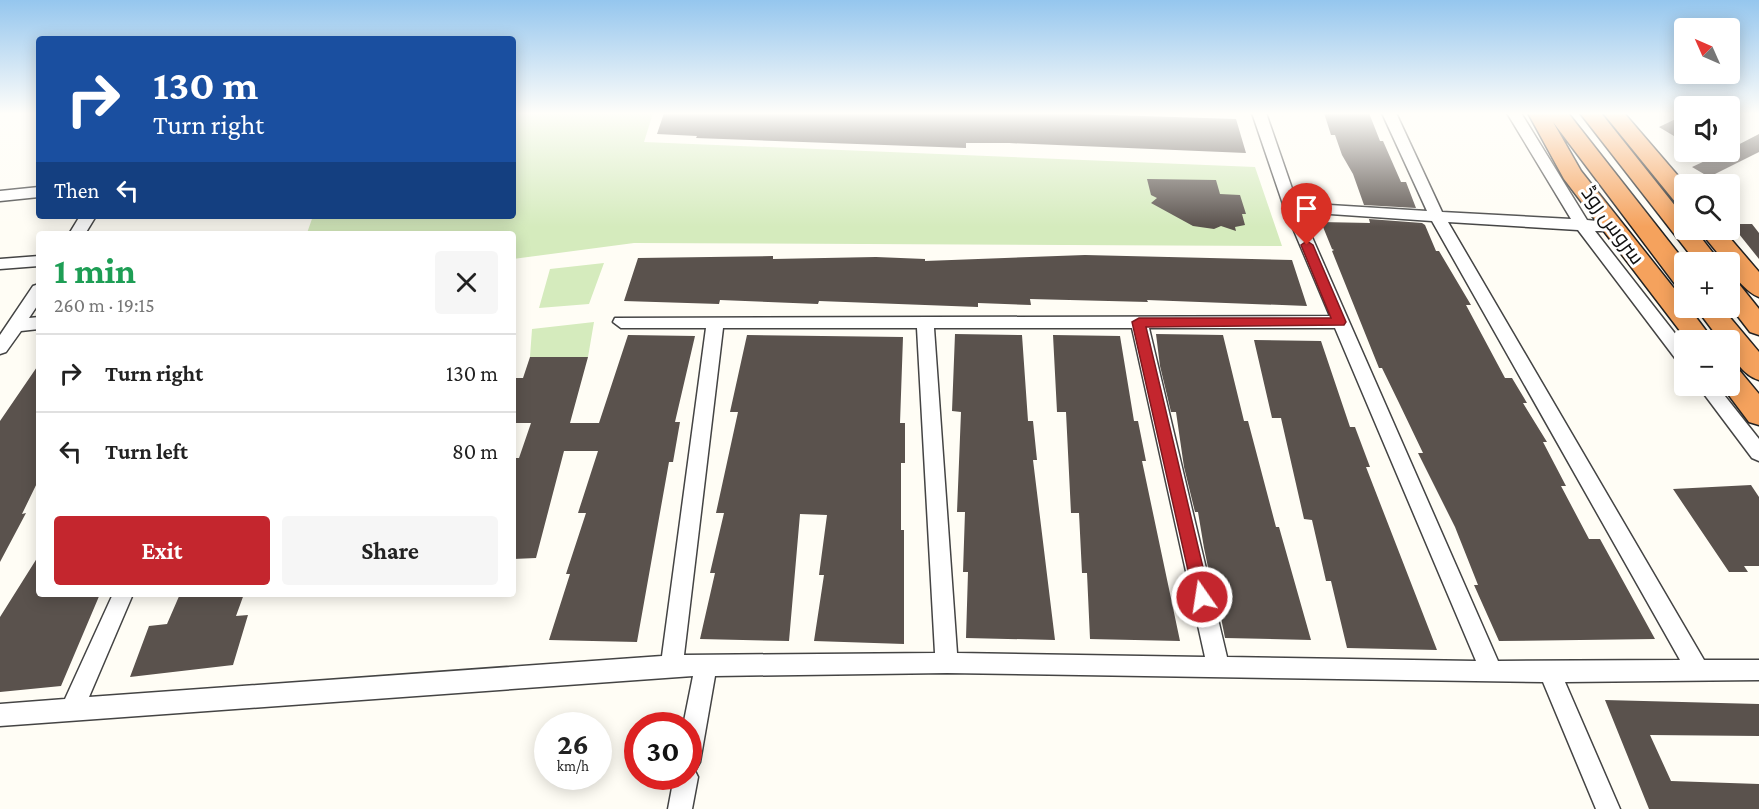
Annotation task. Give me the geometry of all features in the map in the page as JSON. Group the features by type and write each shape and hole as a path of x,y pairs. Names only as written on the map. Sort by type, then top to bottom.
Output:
{"highway":[{"path":"1559,151 1572,174 1611,227 1693,330"},
{"path":"1586,151 1674,265"},
{"path":"1620,151 1700,252"},
{"path":"1645,151 1674,186"},
{"path":"1718,240 1759,288"},
{"path":"1740,302 1759,326"},
{"path":"1716,318 1759,370"},
{"path":"1740,390 1759,414"}],"street":[{"path":"1272,151 1291,207 1492,672"},
{"path":"1407,151 1437,216 1697,669"},
{"name":"سروس روڈ","path":"1537,151 1582,225 1674,344"},
{"path":"0,196 36,192"},
{"path":"1291,207 1611,227"},
{"path":"0,264 36,261"},
{"path":"0,348 36,294"},
{"path":"621,322 1340,322"},
{"path":"672,666 715,322"},
{"path":"926,322 947,663"},
{"path":"1139,322 1218,666"},
{"path":"14,325 36,323"},
{"path":"1715,396 1759,453"},
{"path":"73,708 122,597"},
{"path":"0,715 73,708 706,665 947,663 1492,672 1697,669 1757,672"},
{"path":"697,712 706,665"},
{"path":"1549,671 1608,809"},
{"path":"680,809 684,790"}],"green space":[{"path":"516,151 858,151 1255,167 1282,246 634,243 516,259 516,231 308,231 312,219 516,219"},
{"path":"604,263 589,304 539,308 550,269"},
{"path":"594,322 588,357 530,357 532,329"}],"building":[{"path":"1193,151 1245,151 1246,153"},
{"path":"1341,151 1387,151 1401,182 1406,182 1416,208 1364,205 1353,174"},
{"path":"1740,151 1759,152 1740,162"},
{"path":"1703,162 1739,162 1715,174 1704,174 1692,167"},
{"path":"1147,179 1216,180 1220,194 1240,195 1246,214 1242,214 1245,225 1235,227 1236,231 1221,226 1214,229 1193,226 1151,203 1157,198 1151,195"},
{"path":"1369,219 1425,225 1436,251 1439,251 1471,305 1466,305 1505,378 1512,378 1527,403 1523,403 1547,442 1543,442 1566,486 1561,486 1589,539 1600,539 1655,639 1499,641 1474,585 1478,585 1455,527 1418,453 1423,453 1382,368 1379,368 1321,222 1370,223"},
{"path":"1740,224 1752,224 1759,233 1759,259 1740,235"},
{"path":"1085,255 1292,260 1307,306 1147,300 1148,302 1030,299 1031,305 978,303 978,307 819,301 818,304 720,300 719,304 624,301 638,258 773,256 773,259 876,257 925,259 925,261"},
{"path":"955,334 1022,335 1028,421 1033,421 1037,460 1033,460 1055,640 966,638 968,572 963,572 965,512 957,512 961,412 952,411"},
{"path":"1156,334 1223,335 1244,421 1248,421 1276,527 1279,527 1311,640 1225,638 1212,572 1209,572 1198,512 1195,512 1184,467 1176,412 1171,412 1160,366"},
{"path":"628,335 695,336 675,422 680,422 673,462 669,462 637,642 549,640 570,574 566,574 586,513 578,513 598,451 564,451 536,558 516,559 516,458 519,458 531,423 516,423 516,378 523,378 530,357 588,357 570,423 599,423"},
{"path":"747,335 903,337 900,423 905,423 905,463 901,463 901,530 904,530 904,644 814,641 824,575 819,575 827,515 800,514 789,641 700,639 715,573 710,573 724,513 716,513 738,412 730,412"},
{"path":"1053,335 1120,336 1134,421 1138,421 1146,461 1142,461 1180,641 1090,639 1087,573 1082,573 1079,513 1071,513 1066,412 1057,412"},
{"path":"1254,340 1321,341 1350,427 1355,427 1370,467 1366,467 1437,650 1347,648 1331,581 1326,581 1312,520 1304,519 1281,418 1272,418"},
{"path":"36,368 36,485 22,514 26,513 0,562 0,421"},
{"path":"1751,485 1759,497 1759,566 1744,566 1748,572 1729,572 1673,489"},
{"path":"36,560 36,597 99,597 61,686 0,692 0,617"},
{"path":"179,597 243,597 236,616 248,615 233,665 130,677 149,626 167,624"},
{"path":"1605,700 1759,704 1759,736 1650,735 1671,781 1759,784 1759,809 1649,809"}],"route":[{"path":"1202,597 1139,322 1340,322 1307,245"}]}
